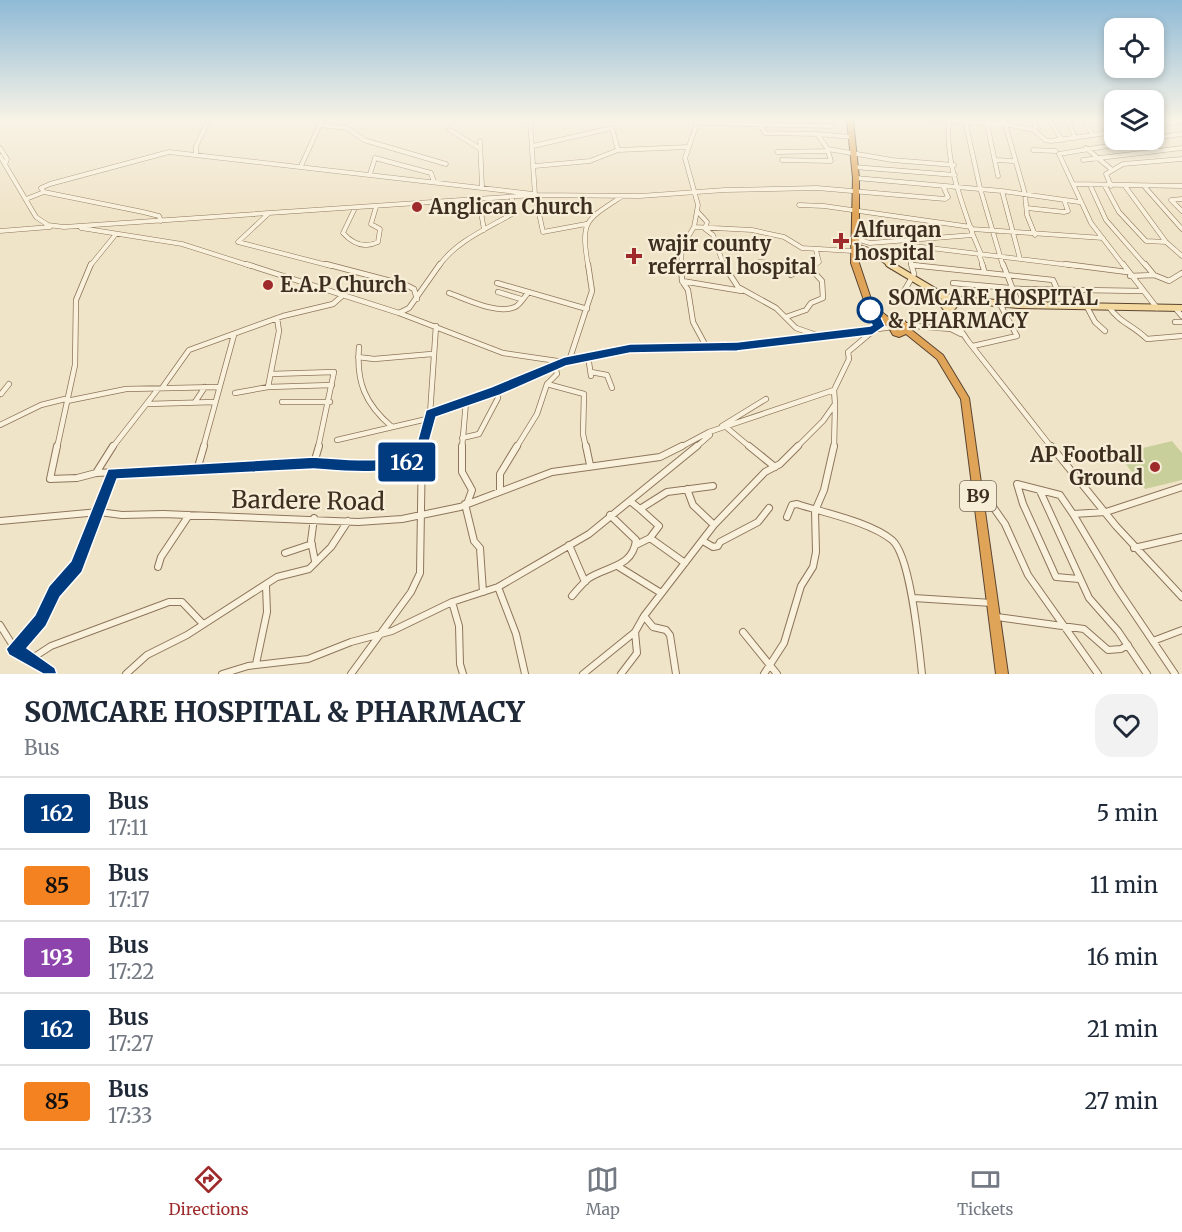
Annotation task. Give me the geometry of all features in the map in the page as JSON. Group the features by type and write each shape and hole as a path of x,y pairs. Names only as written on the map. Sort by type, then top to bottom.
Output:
{"highway":[{"path":"854,152 856,178 854,245 857,274 872,310"},
{"name":"B9","path":"872,310 940,357 963,393 1002,674"}],"main road":[{"path":"854,245 876,253 913,276 948,304 965,301 1019,305 1182,308"}],"street":[{"path":"2,151 7,159 5,165"},
{"path":"301,166 308,151"},
{"path":"403,151 446,164"},
{"path":"480,151 482,187"},
{"path":"534,151 535,195 543,232 586,224"},
{"path":"535,166 590,161 614,151"},
{"path":"686,151 685,158 693,192 697,197 697,211 694,228 682,247 682,280 688,291 693,322 707,348"},
{"path":"777,152 791,151"},
{"path":"782,160 831,161 828,151"},
{"path":"847,151 892,160 954,165"},
{"path":"950,151 954,165 956,186 985,273"},
{"path":"972,151 980,189 1006,275 1019,305"},
{"path":"994,151 998,176"},
{"path":"1012,151 1035,235"},
{"path":"1052,151 1063,151"},
{"path":"1090,151 1111,169"},
{"path":"1083,160 1153,151"},
{"path":"44,192 40,188 50,184 169,152 535,195"},
{"path":"1059,152 1074,184 1079,202 1129,274 1157,308"},
{"path":"0,156 39,221 56,226"},
{"path":"370,174 375,158 431,172 434,182"},
{"path":"1166,242 1146,241 1119,212 1108,186 1106,174 1111,169 1124,164 1182,159"},
{"path":"996,160 1014,161"},
{"path":"854,167 955,175"},
{"path":"856,178 956,186 1079,202"},
{"path":"1074,184 1182,186"},
{"path":"1090,185 1106,220 1154,275"},
{"path":"0,231 535,195 623,196 772,188 855,190 945,199 948,197 943,186"},
{"path":"1125,186 1166,242 1182,256"},
{"path":"1144,186 1182,229"},
{"path":"1002,191 1020,259"},
{"path":"26,199 44,192 143,212 159,216 161,221"},
{"path":"566,361 588,309 592,291 584,240 586,224 595,214 623,196"},
{"path":"406,316 409,308 435,277 446,257 484,230 512,214 512,197"},
{"path":"1182,199 1171,200 1182,211"},
{"path":"479,200 484,230"},
{"path":"1027,208 1064,212 1068,211 1064,200"},
{"path":"799,205 824,206 972,230 1103,238"},
{"path":"354,208 353,218 344,228 343,233 353,243 371,246 378,242 380,237 380,229 371,224 376,207"},
{"path":"697,211 707,222 705,230"},
{"path":"268,214 238,242 406,285 414,289 417,299"},
{"path":"79,227 182,244 399,313 508,354 566,361"},
{"path":"694,228 752,230 784,237 802,248 816,250 870,243 906,243 1129,274 1154,275 1169,281 1182,273"},
{"path":"705,230 712,235 724,266 732,274 735,284 776,308 796,328 822,337"},
{"path":"906,243 972,230"},
{"path":"116,234 92,262 76,300 75,365 50,478 77,478 96,473 314,463 347,466 405,462 421,453"},
{"path":"900,298 913,276 906,243"},
{"path":"791,275 819,262 816,250"},
{"path":"759,262 812,267 822,281 823,298 811,303 806,310 786,317"},
{"path":"912,266 1053,280 1057,289"},
{"path":"682,280 745,291"},
{"path":"497,283 588,309"},
{"path":"953,284 1011,288 1142,291"},
{"path":"498,292 521,299"},
{"path":"448,293 503,308 515,307 528,293"},
{"path":"96,473 122,432 148,404 189,350 277,318 333,304 342,296"},
{"path":"948,304 952,320 966,338 1134,548 1182,597"},
{"path":"973,346 1017,336 1000,304"},
{"path":"1087,307 1095,322 1105,331"},
{"path":"1109,307 1119,321 1135,327 1147,339 1182,336"},
{"path":"399,313 409,308"},
{"path":"1174,308 1182,316"},
{"path":"764,674 784,643 801,586 813,567 816,552 815,511 832,460 834,390 849,359 848,352 879,326 870,310 872,310"},
{"path":"268,387 279,331 277,318"},
{"path":"940,327 952,320"},
{"path":"1176,322 1182,322"},
{"path":"351,674 411,592 420,573 421,453 429,416 432,354 436,326"},
{"path":"337,440 429,416 566,361 630,349 707,348 918,327 951,329 966,338"},
{"path":"197,470 234,335"},
{"path":"359,347 357,374 365,399 371,410 392,427"},
{"path":"358,357 375,359 432,354"},
{"path":"588,356 591,374 607,375 612,388"},
{"path":"500,491 500,474 537,414 547,384 557,374 555,366"},
{"path":"271,374 333,370 335,374 314,463"},
{"path":"0,394 9,384"},
{"path":"235,393 268,387 332,384"},
{"path":"547,384 584,394 583,434 590,465"},
{"path":"195,402 205,387"},
{"path":"0,425 41,405 65,399 67,401 126,389 219,387"},
{"path":"462,438 479,434 498,398 498,390"},
{"path":"710,432 834,390"},
{"path":"222,674 256,664 308,659 351,642 379,636 423,618 452,602 498,587 589,534 610,515 690,455 710,435 710,432 766,399"},
{"path":"148,404 214,402"},
{"path":"282,402 330,402"},
{"path":"466,402 462,438 462,472 472,490 466,504 474,541 480,548 483,592"},
{"path":"583,674 635,632 644,616 714,525 765,472 775,467 810,436 835,404"},
{"path":"726,427 775,467"},
{"name":"Bardere Road","path":"0,521 99,512 122,515 189,515 246,519 379,522 420,516 466,504 546,474 590,465 653,459 689,445 710,432"},
{"path":"405,462 420,469"},
{"path":"15,649 40,620 55,592 73,572 113,473"},
{"path":"976,483 1005,524 1028,575 1098,674"},
{"path":"1079,579 1056,577 1023,504 1017,484 1060,495 1090,547 1175,674"},
{"path":"640,509 667,492 713,486"},
{"path":"1072,514 1106,512 1182,487"},
{"path":"687,489 693,505 714,525"},
{"path":"1040,491 1089,597 1128,645 1147,674"},
{"path":"572,596 593,576 619,567 636,545 650,538 658,524 630,501"},
{"path":"787,517 795,504 885,534 894,542 914,598 922,674"},
{"path":"703,541 713,547 718,546 758,522 770,508"},
{"path":"158,567 161,557 189,515"},
{"path":"610,515 636,540 636,545"},
{"path":"314,519 312,544 315,561"},
{"path":"126,674 147,655 203,624 281,575 306,571 331,547 348,521"},
{"path":"1134,548 1182,537"},
{"path":"650,538 685,563"},
{"path":"285,553 312,544"},
{"path":"568,545 585,582"},
{"path":"619,567 661,593"},
{"path":"256,664 267,612 266,586"},
{"path":"498,587 516,634 525,674"},
{"path":"914,598 992,603"},
{"path":"31,659 51,646 169,602 182,602 203,624"},
{"path":"452,602 459,626 460,664 464,674"},
{"path":"644,616 653,627 666,630 670,635 674,673"},
{"path":"994,617 1065,628 1084,628 1108,650 1122,649 1128,645"},
{"path":"0,625 15,649 49,674"},
{"path":"1153,641 1182,630"},
{"path":"621,674 637,653 635,632"},
{"path":"743,632 777,674"}],"green space":[{"name":"AP Football Ground","path":"1172,441 1182,453 1182,480 1145,489 1118,454"}],"bus line":[{"name":"162","path":"49,674 15,649 45,614 55,592 76,566 113,473 314,463 347,466 410,461 421,453 430,414 495,391 511,382 564,362 630,349 737,346 872,330 879,326 870,310 872,310"}],"place":[{"name":"Anglican Church","path":"417,207"},
{"name":"Alfurqan hospital","path":"841,241"},
{"name":"wajir county referrral hospital","path":"634,256"},
{"name":"E.A.P Church","path":"268,285"},
{"name":"SOMCARE HOSPITAL & PHARMACY","path":"870,310"},
{"name":"AP Football Ground","path":"1155,467"}]}
